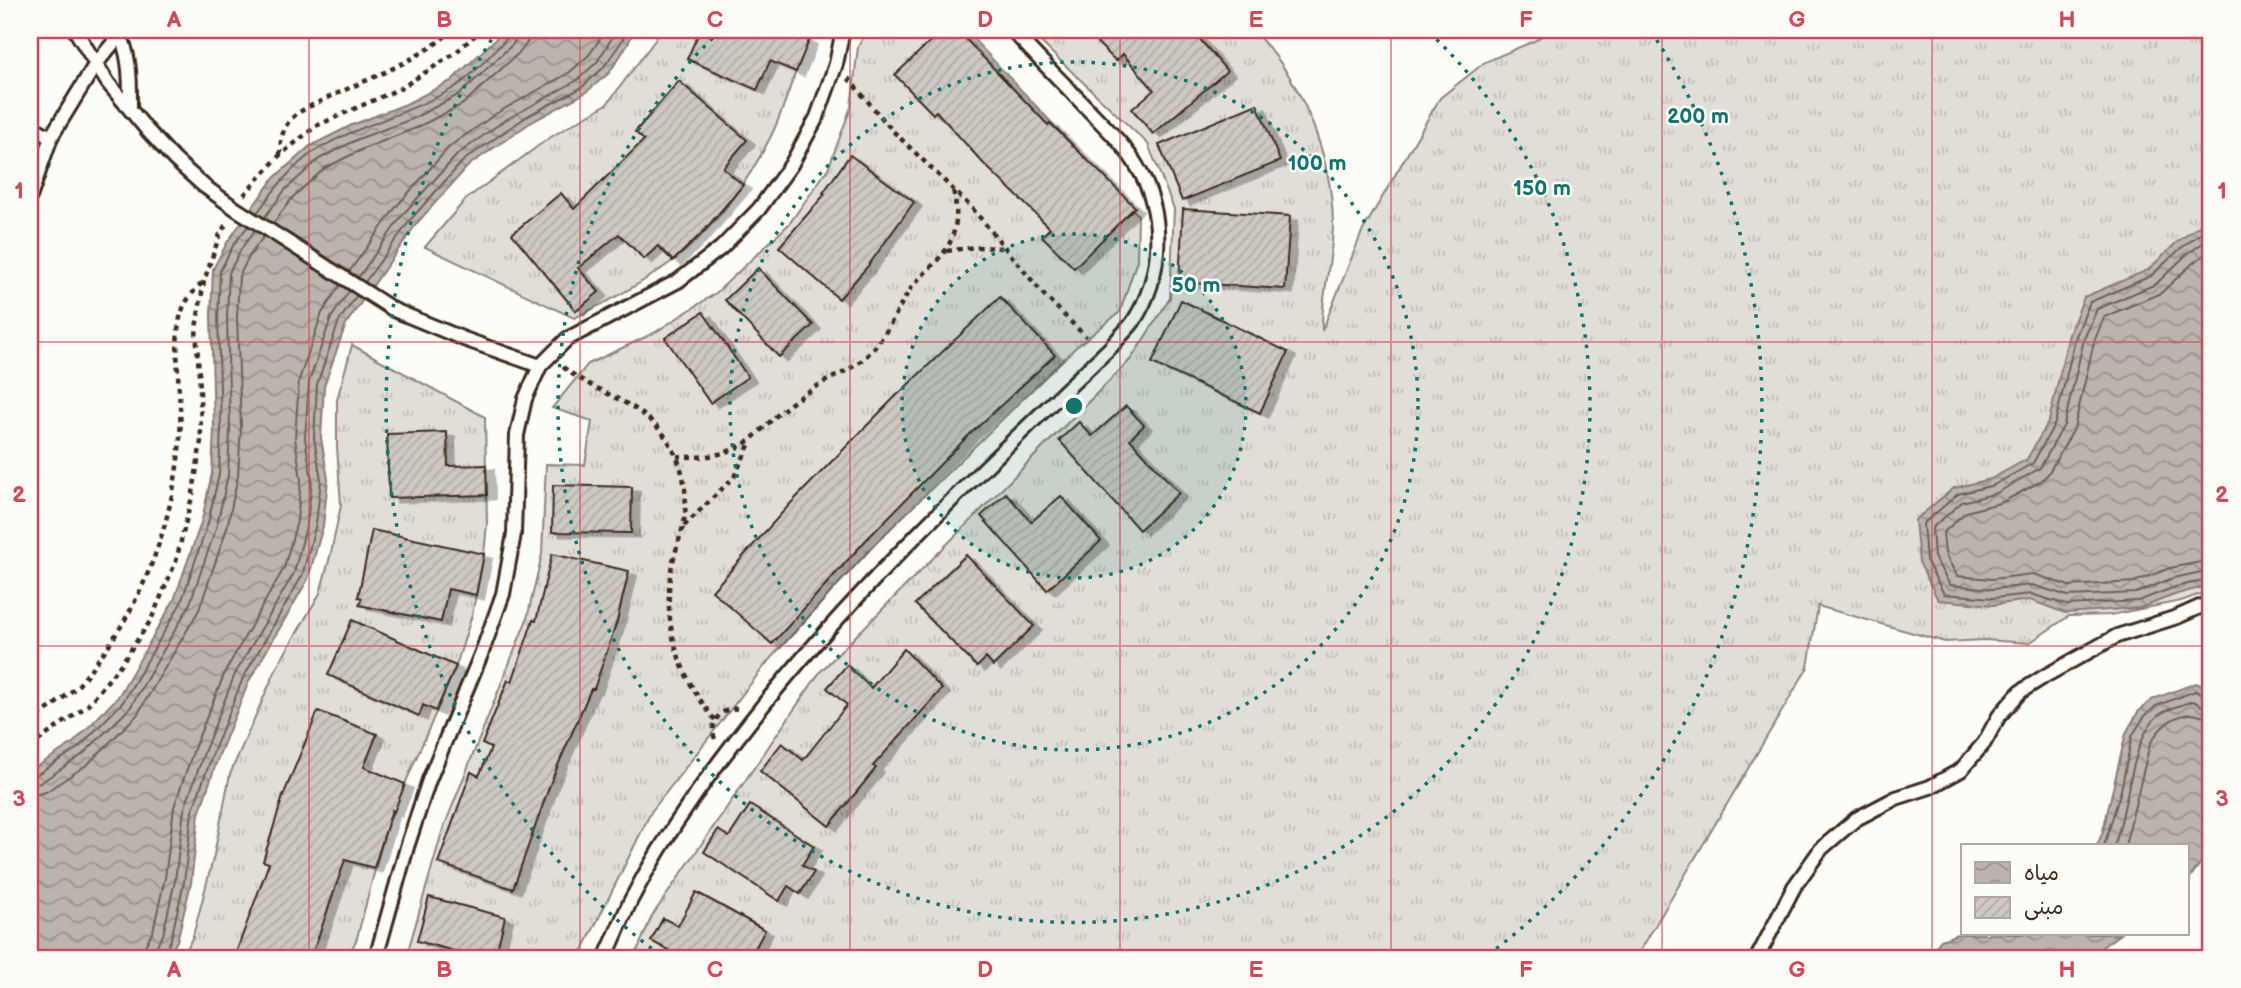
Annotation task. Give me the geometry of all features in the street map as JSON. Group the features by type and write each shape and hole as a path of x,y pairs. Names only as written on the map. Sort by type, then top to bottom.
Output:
{"lane":[{"path":"75,30 95,65 148,131 204,186 394,310 464,340 540,366"},
{"path":"376,958 429,780 503,594 514,534 517,435 525,399 540,366 567,339 678,281 721,248 759,209 791,165 817,117 836,64 843,30"},
{"path":"605,958 631,899 678,820 726,753 794,668 874,578 951,499 1112,346 1132,322 1148,293 1156,262 1157,230 1152,199 1139,169 1120,143 1012,30"},
{"path":"30,197 51,137 95,65 120,31"},
{"path":"120,31 127,57 130,107"},
{"path":"30,126 51,137"},
{"path":"1757,958 1794,887 1821,849 1856,819 1896,798 1930,787 1961,770 1984,743 1999,716 2021,692 2045,676 2117,636 2178,617 2211,602"}],"path":[{"path":"279,156 285,128 290,120 305,109 391,70 442,40 453,30"},
{"path":"239,203 245,192 279,156 316,126 401,88 454,54 481,30"},
{"path":"836,64 892,130 972,208 1044,295 1086,337"},
{"path":"677,456 696,458 716,455 751,440 793,403 858,363 872,351 921,275 946,251 953,237 956,221 953,190"},
{"path":"30,747 88,705 121,664 151,620 176,561 193,492 201,441 196,328 204,281 220,234 233,214"},
{"path":"946,251 975,247 1005,248"},
{"path":"30,722 74,689 105,652 132,610 156,555 173,489 180,439 181,312 190,294 204,281"},
{"path":"550,355 569,372 634,406 651,420 677,456 685,491 683,527 670,576 671,631 687,680 715,720"},
{"path":"683,527 734,477 751,440"}],"green space":[{"path":"659,30 816,30 802,56 776,125 761,155 727,206 686,250 636,286 574,318 425,247 466,199 549,138 607,104 655,40"},
{"path":"867,30 965,30 1138,215 1137,260 1120,312 1075,348 875,544 770,659 651,812 579,958 406,958 442,832 527,619 542,554 546,464 585,465 592,421 552,408 588,364 654,333 716,293 789,224 828,169 851,107 858,47"},
{"path":"1028,30 1252,30 1270,49 1299,94 1320,145 1327,171 1333,224 1322,331 1362,232 1440,98 1485,62 1534,41 1550,30 2211,30 2211,590 2181,601 2110,615 2069,616 2029,643 1985,640 1945,642 1818,606 1808,667 1636,958 634,958 652,916 820,672 1131,359 1170,298 1174,209 1148,144"},
{"path":"352,345 485,417 487,524 472,615 456,666 386,828 357,938 348,958 183,958 193,936 214,855 230,774 277,667 320,593 341,505 337,400"}],"water":[{"path":"505,30 634,30 609,73 585,93 530,123 469,165 417,223 346,324 324,386 321,438 328,479 323,526 308,579 249,681 219,755 199,814 191,883 177,941 168,958 30,958 30,771 73,743 118,697 174,600 202,520 212,473 213,269 228,241 273,179 310,146 451,81"},
{"path":"2211,217 2211,585 2140,608 2065,613 2030,600 1993,605 1938,600 1919,562 1915,520 1954,488 1991,479 2027,459 2049,421 2069,334 2084,297 2148,270 2176,243"},
{"path":"2196,683 2206,688 2211,696 2211,819 2207,854 2188,881 2188,844 2098,844 2126,733 2138,712 2153,699"},
{"path":"1961,933 1961,936 2117,936 2087,958 1926,958 1941,940"}],"building":[{"path":"700,30 789,30 809,40 796,72 770,61 757,90 687,59"},
{"path":"942,30 957,30 1048,125 1050,123 1135,207 1074,268 1042,236 1050,228 983,163 936,111 933,114 895,75"},
{"path":"1084,30 1192,30 1227,71 1153,134 1132,109 1154,90 1123,54 1116,61"},
{"path":"679,81 747,140 723,168 743,185 703,232 673,261 658,246 644,259 619,234 578,268 599,292 576,311 512,234 561,193 574,209 644,140 635,132"},
{"path":"1257,104 1280,161 1182,201 1159,145"},
{"path":"850,155 914,202 868,266 839,299 779,247 825,194 823,193"},
{"path":"1183,209 1290,216 1285,289 1179,282"},
{"path":"758,268 813,325 779,357 725,300"},
{"path":"1000,297 1055,355 968,436 867,539 772,644 712,591 791,503 892,400"},
{"path":"1181,300 1288,352 1260,413 1152,363"},
{"path":"703,312 748,377 710,403 665,338"},
{"path":"1126,406 1144,425 1130,439 1179,493 1139,530 1059,440 1079,422 1092,436"},
{"path":"447,432 448,466 486,465 487,495 389,498 387,434"},
{"path":"553,485 632,487 631,533 552,532"},
{"path":"1006,493 1031,522 1061,496 1101,541 1047,590 981,516"},
{"path":"372,530 484,554 476,595 448,589 441,622 359,605 362,598 358,597"},
{"path":"552,554 629,571 617,621 594,689 591,689 552,779 513,889 438,863 471,772 479,776 491,748 482,744 508,680 512,682 533,620 536,621"},
{"path":"966,555 1034,626 993,666 986,658 977,667 915,604"},
{"path":"352,620 456,666 436,711 423,705 419,716 328,675"},
{"path":"904,649 942,689 873,766 876,768 829,826 760,771 782,743 803,760 847,705 827,688 847,665 871,688"},
{"path":"318,711 377,734 364,767 405,784 394,812 392,810 374,868 345,860 311,958 234,958 269,863 263,861 283,796"},
{"path":"750,805 814,846 802,865 814,872 800,894 788,886 779,901 704,852 718,830 729,837"},
{"path":"696,892 765,930 750,958 683,958 651,941 663,918 678,926"},
{"path":"429,897 505,917 495,958 480,958 417,941"}]}
